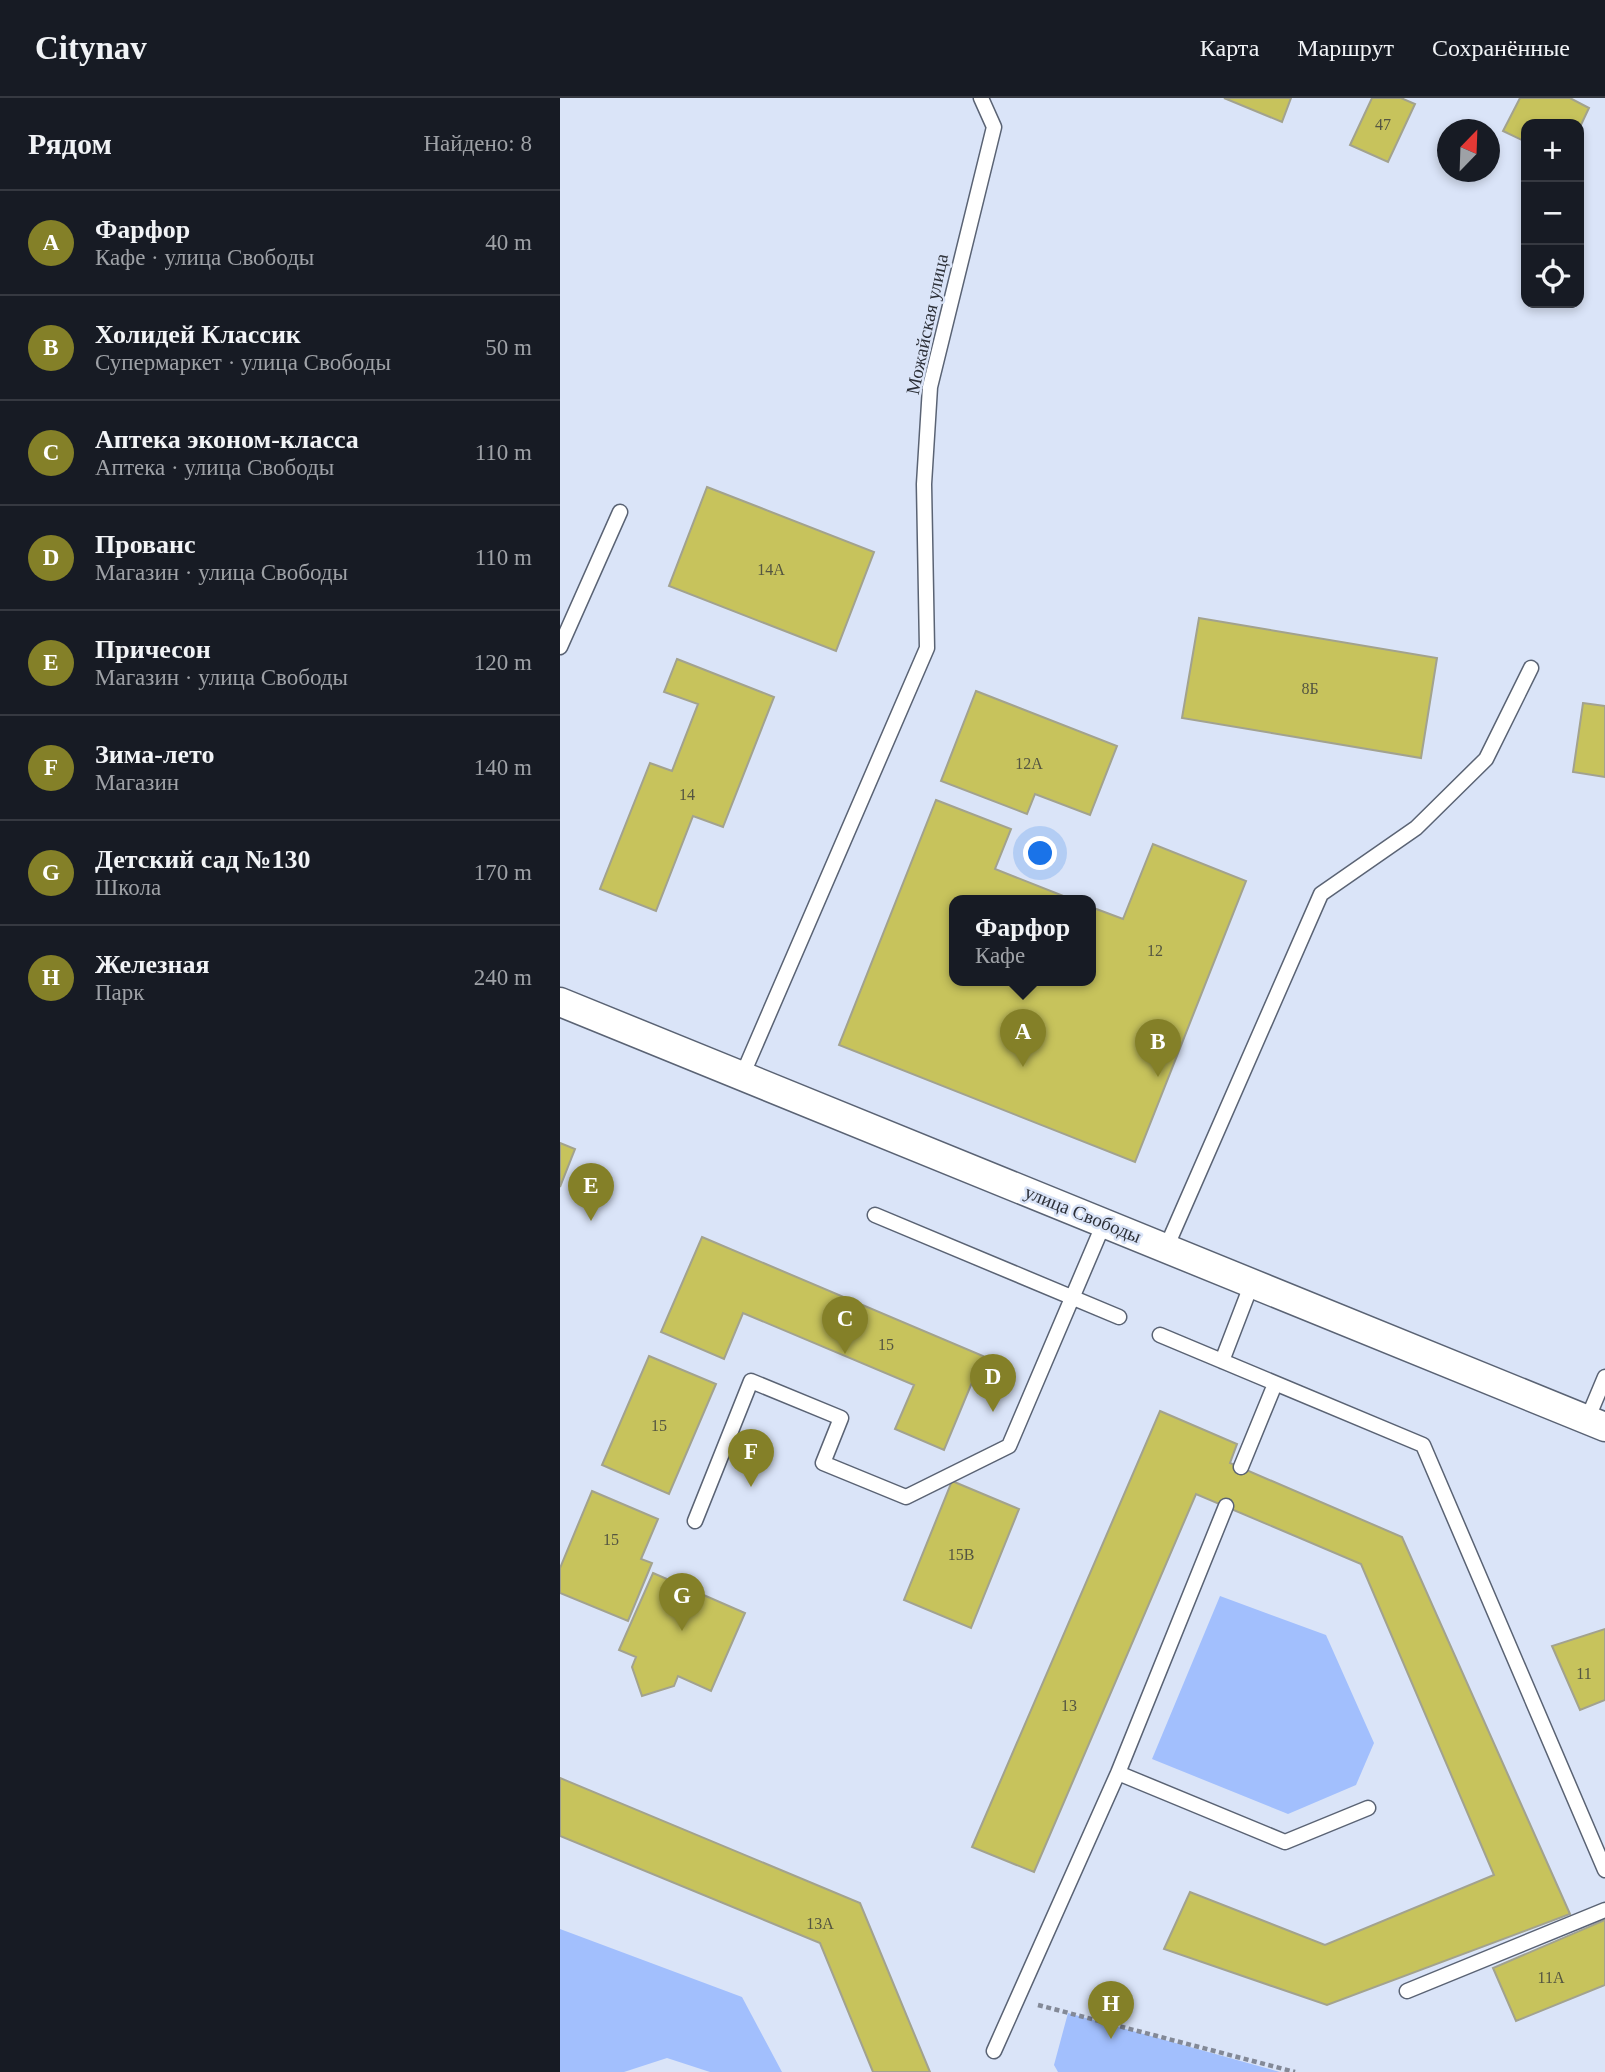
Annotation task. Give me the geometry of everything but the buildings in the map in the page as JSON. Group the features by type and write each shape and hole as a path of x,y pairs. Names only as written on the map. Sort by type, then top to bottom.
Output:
{"street":[{"name":"улица Свободы","path":"560,1002 1596,1423"}],"lane":[{"name":"Можайская улица","path":"742,1076 927,648 924,484 930,387 994,128 981,98"},
{"path":"560,647 620,512"},
{"path":"1166,1248 1321,894 1416,828 1486,758 1531,668"},
{"path":"874,1214 1119,1317"},
{"path":"695,1521 751,1381 841,1418 823,1463 906,1497 1009,1446 1104,1223"},
{"path":"1223,1361 1252,1283"},
{"path":"1160,1335 1423,1445 1605,1870"},
{"path":"1596,1423 1605,1377"},
{"path":"1241,1467 1275,1384"},
{"path":"993,2051 1118,1773 1226,1506"},
{"path":"1118,1773 1285,1842 1368,1808"},
{"path":"1406,1991 1605,1910"}],"path":[{"path":"1017,2000 1295,2072"}],"shaded area":[{"path":"1220,1596 1326,1635 1374,1743 1356,1785 1288,1814 1152,1759"},
{"path":"560,1929 742,1997 782,2072 710,2072 667,2058 624,2072 560,2072"},
{"path":"1068,2013 1280,2072 1058,2072 1054,2065"}],"place":[{"name":"Фарфор","path":"1023,1067"},
{"name":"Холидей Классик","path":"1158,1077"},
{"name":"Причесон","path":"591,1221"},
{"name":"Аптека эконом-класса","path":"845,1354"},
{"name":"Прованс","path":"993,1412"},
{"name":"Зима-лето","path":"751,1487"},
{"name":"Детский сад №130","path":"682,1631"},
{"name":"Железная","path":"1111,2039"}]}
